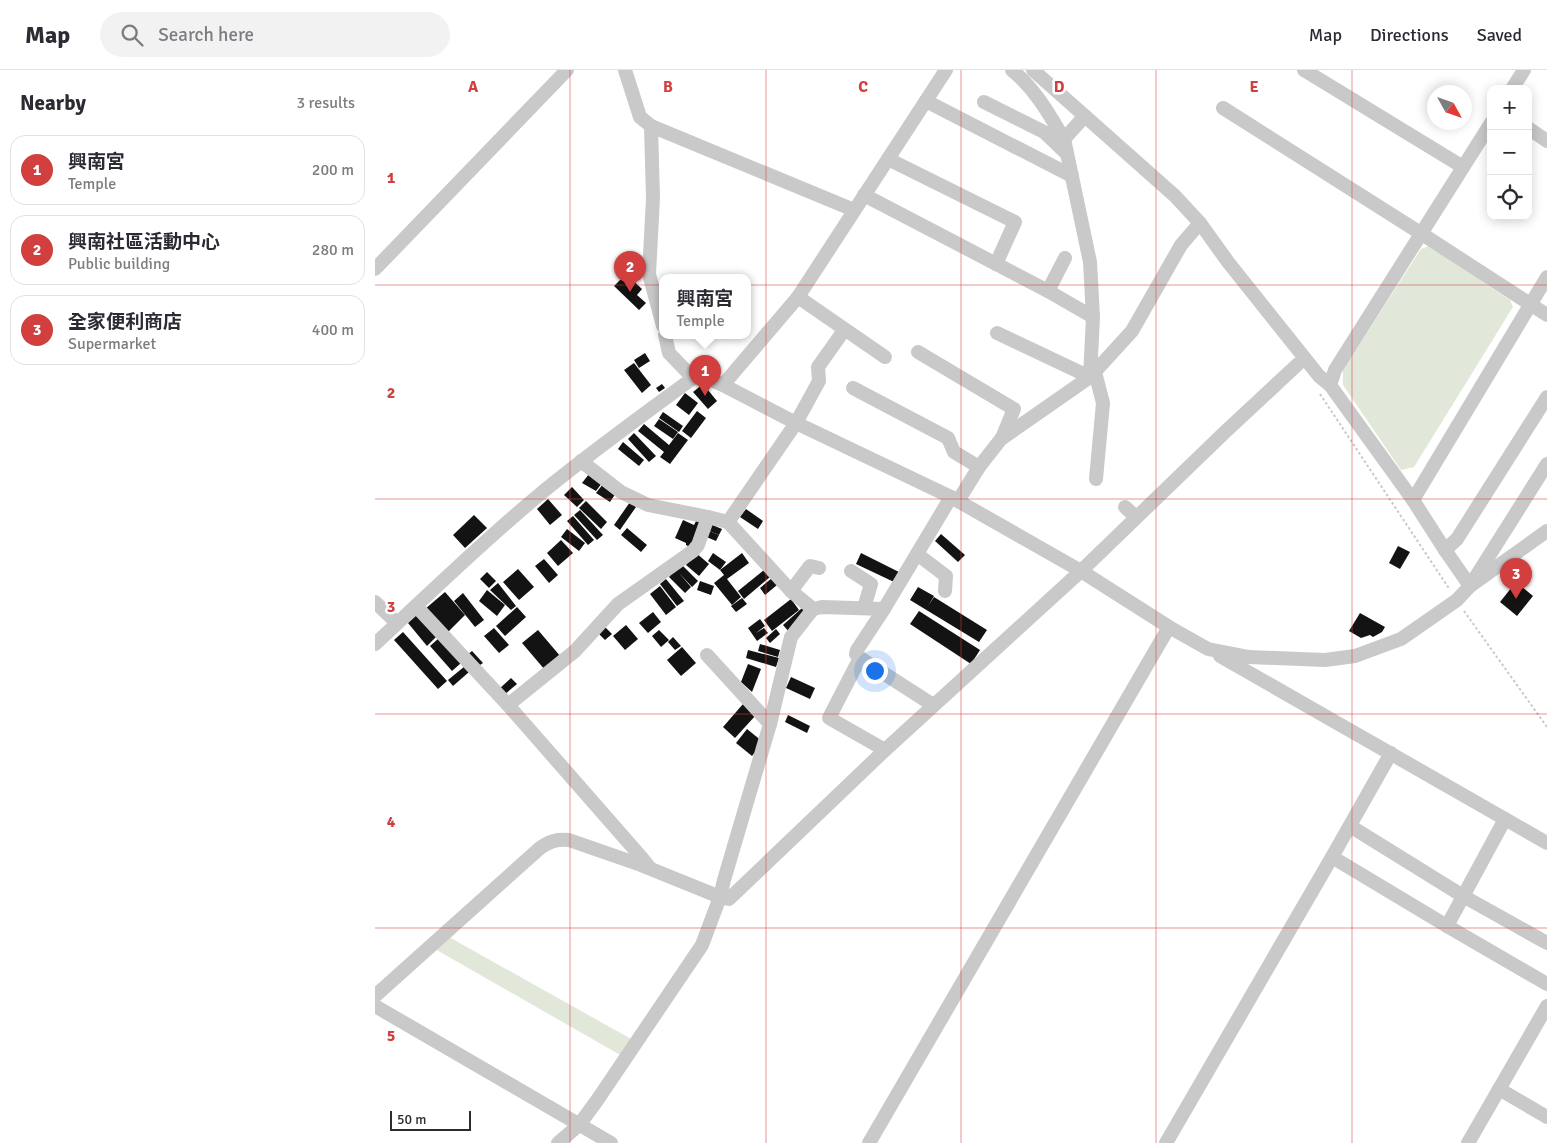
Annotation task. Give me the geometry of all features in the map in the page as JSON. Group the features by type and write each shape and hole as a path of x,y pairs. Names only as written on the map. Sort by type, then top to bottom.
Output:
{"street":[{"path":"375,269 567,70"},
{"path":"625,70 640,116 651,126 854,210"},
{"path":"723,385 798,297 946,70"},
{"path":"1013,70 1027,82 1047,110 1065,146 1091,262 1093,317 1092,375 1103,403 1096,479"},
{"path":"1033,70 1175,196 1200,224 1319,376 1325,389 1413,500 1470,586"},
{"path":"1304,70 1463,167"},
{"path":"1515,85 1524,70"},
{"path":"926,101 1072,176"},
{"path":"984,102 1044,132 1065,146"},
{"path":"1223,108 1547,315"},
{"path":"1065,146 1085,116"},
{"path":"651,126 653,198 649,274 659,311"},
{"path":"1325,389 1335,370 1487,129"},
{"path":"1531,130 1547,141"},
{"path":"888,159 1015,222 996,264"},
{"path":"864,195 1049,291 1093,317"},
{"path":"1001,439 1092,375 1133,331 1181,244 1200,224"},
{"path":"1049,291 1065,258"},
{"path":"1413,500 1547,277"},
{"path":"798,297 885,357"},
{"path":"997,333 1092,375"},
{"path":"728,522 797,422 819,381 818,367 840,336"},
{"path":"666,339 669,353 693,378"},
{"path":"918,352 1014,409 1001,439 955,499 917,554 857,650 860,658 933,705"},
{"path":"375,996 551,841 569,840 720,897 729,898 933,705 1081,570 1298,364"},
{"path":"375,644 490,537 581,461 693,378 701,377 723,385 955,499 1081,570 1169,627 1547,843"},
{"path":"853,388 948,438 954,452 979,467"},
{"path":"1445,550 1457,539 1547,397"},
{"path":"581,461 621,492 648,505 728,522 791,591 813,609"},
{"path":"1208,649 1249,657 1325,660 1355,656 1401,639 1457,600 1470,586 1547,464"},
{"path":"1125,508 1136,517"},
{"path":"508,705 575,651 618,604 693,551 698,545 708,517"},
{"path":"1470,586 1547,531"},
{"path":"917,554 946,576 945,590"},
{"path":"791,591 811,566 819,568"},
{"path":"851,571 871,584 863,608"},
{"path":"375,602 397,623"},
{"path":"416,606 508,705 643,858 650,869"},
{"path":"558,1143 579,1124 598,1099 702,945 720,897 770,724 791,637 813,609 822,607 884,609"},
{"path":"869,1143 1169,627"},
{"path":"707,655 770,724"},
{"path":"860,658 829,718 885,750"},
{"path":"1166,1143 1391,753"},
{"path":"1447,926 1505,819"},
{"path":"1350,826 1463,896 1547,943"},
{"path":"1333,856 1447,926 1547,984"},
{"path":"375,1006 611,1143"},
{"path":"1468,1143 1545,1014"},
{"path":"1499,1089 1547,1117"}],"path":[{"path":"1325,389 1457,600 1547,727"}],"shaded area":[{"path":"1429,246 1510,300 1513,307 1414,467 1401,470 1343,385 1343,370 1421,249"},
{"path":"449,937 633,1040 622,1056 435,949"}],"building":[{"path":"626,274 642,289 637,295 646,303 639,310 614,286"},
{"path":"645,353 650,361 639,368 634,360"},
{"path":"634,363 651,385 642,393 624,370"},
{"path":"662,384 665,388 659,392 656,388"},
{"path":"703,384 717,401 708,409 693,392"},
{"path":"685,393 698,403 689,415 676,405"},
{"path":"697,411 706,418 691,438 682,431"},
{"path":"663,412 683,426 679,432 659,418"},
{"path":"659,419 678,432 673,439 654,426"},
{"path":"644,424 669,445 678,433 688,440 670,464 660,457 664,452 638,431"},
{"path":"634,433 656,456 649,462 628,439"},
{"path":"623,442 644,460 639,466 618,449"},
{"path":"589,474 602,483 596,491 582,483"},
{"path":"603,484 616,493 610,502 596,493"},
{"path":"572,487 584,500 577,507 564,495"},
{"path":"548,499 562,515 550,525 537,509"},
{"path":"586,501 607,522 601,529 579,508"},
{"path":"630,502 636,507 620,530 614,525"},
{"path":"746,509 763,521 758,529 740,517"},
{"path":"580,510 603,535 597,540 574,515"},
{"path":"474,515 487,528 465,548 453,535"},
{"path":"573,516 594,540 588,545 567,521"},
{"path":"697,519 704,522 692,548 675,538 683,520 694,525"},
{"path":"710,524 722,529 719,535 707,530"},
{"path":"627,528 647,545 641,552 621,535"},
{"path":"567,529 585,543 579,551 561,537"},
{"path":"707,530 719,535 716,541 704,536"},
{"path":"941,534 965,555 958,562 935,541"},
{"path":"561,540 573,553 558,566 547,553"},
{"path":"1398,546 1410,552 1400,569 1389,563"},
{"path":"696,553 709,564 699,576 686,565"},
{"path":"713,553 726,562 720,570 708,561"},
{"path":"742,553 749,563 727,579 741,597 732,605 714,583 724,575 720,570"},
{"path":"861,553 899,572 894,582 856,564"},
{"path":"544,559 558,575 549,583 535,566"},
{"path":"680,563 698,581 692,587 679,573 691,587 685,593 669,577"},
{"path":"518,569 534,587 519,600 503,582"},
{"path":"764,570 770,577 744,599 738,591"},
{"path":"487,572 496,581 489,588 480,579"},
{"path":"772,578 777,585 765,595 760,588"},
{"path":"666,579 684,601 677,606 660,584"},
{"path":"700,581 714,586 711,595 697,590"},
{"path":"1516,582 1533,596 1517,616 1500,602"},
{"path":"498,583 516,606 511,610 490,590"},
{"path":"660,586 676,607 666,615 650,594"},
{"path":"918,587 934,596 928,606 934,597 987,630 979,642 910,600"},
{"path":"487,590 505,605 497,616 479,601"},
{"path":"445,592 465,615 447,633 425,609"},
{"path":"463,593 484,620 475,627 454,601"},
{"path":"742,598 747,604 736,612 731,606"},
{"path":"791,599 799,610 772,631 764,620"},
{"path":"517,607 526,617 505,636 496,626"},
{"path":"802,608 807,613 790,633 783,625"},
{"path":"919,611 980,650 971,664 910,624"},
{"path":"653,612 661,622 648,633 639,623"},
{"path":"1360,613 1385,627 1382,632 1373,637 1370,635 1361,638 1349,631"},
{"path":"418,614 437,636 427,646 408,623"},
{"path":"760,619 765,626 756,633 764,628 768,633 757,641 748,628"},
{"path":"603,625 612,634 605,640 597,632"},
{"path":"626,625 638,639 625,650 613,636"},
{"path":"494,628 509,645 499,653 484,636"},
{"path":"776,629 780,634 770,643 766,638"},
{"path":"538,630 561,657 545,670 522,643"},
{"path":"659,630 669,640 661,647 652,636"},
{"path":"403,632 447,681 438,689 394,640"},
{"path":"673,637 681,646 675,650 668,642"},
{"path":"439,638 461,663 452,671 430,646"},
{"path":"760,644 780,650 778,657 758,651"},
{"path":"682,647 696,663 681,676 667,660"},
{"path":"748,650 779,658 776,667 746,658"},
{"path":"472,651 483,663 477,667 467,655"},
{"path":"748,664 761,669 752,692 741,682"},
{"path":"465,666 469,672 453,686 448,680"},
{"path":"791,677 815,688 810,699 786,688"},
{"path":"511,678 517,684 504,695 499,689"},
{"path":"743,704 756,715 735,738 723,727"},
{"path":"788,715 810,726 807,733 785,722"},
{"path":"747,729 763,742 752,756 736,743"}],"place":[{"name":"興南社區活動中心","path":"630,292"},
{"name":"興南宮","path":"705,396"},
{"name":"全家便利商店","path":"1516,599"}]}
